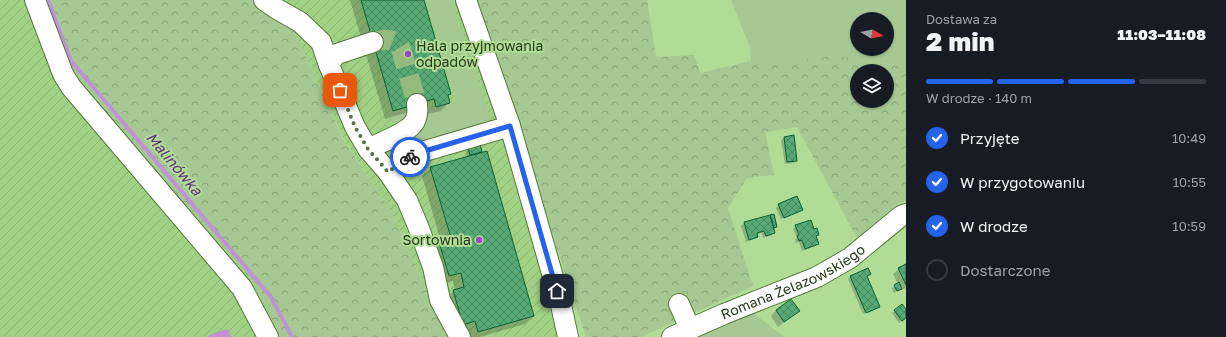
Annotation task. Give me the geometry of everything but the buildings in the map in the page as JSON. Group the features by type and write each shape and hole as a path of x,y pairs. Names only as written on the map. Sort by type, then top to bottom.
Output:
{"street":[{"path":"35,0 63,74 72,87 242,288 268,337"},
{"path":"264,0 300,22 321,42 355,127 368,149 388,172 407,200 433,267 440,300 460,337"},
{"path":"466,0 510,126 561,305 568,337"},
{"path":"329,65 332,58 337,54 373,42"},
{"path":"368,149 407,130 414,124 417,116 417,104"},
{"path":"388,172 408,158 425,151 510,126"},
{"name":"Romana Żelazowskiego","path":"672,337 724,314 817,278 850,258 901,216 906,214"},
{"path":"679,304 690,329"}],"shaded area":[{"path":"0,0 44,0 65,59 254,283 281,337 0,337"},
{"path":"252,0 458,0 495,105 515,174 558,337 452,337 429,295 390,209 345,141 294,31"},
{"path":"227,329 231,337 209,337 209,335"}],"green space":[{"path":"45,0 252,0 294,31 344,141 390,209 429,295 452,337 281,337 254,283 106,112 66,59"},
{"path":"426,0 452,0 492,125 398,152 394,151 393,149 399,144 411,139 422,129 426,120 427,110 455,102"},
{"path":"474,0 647,0 656,57 694,55 700,73 751,61 769,63 835,56 887,64 850,64 850,108 894,108 894,65 906,67 906,200 896,205 857,238 797,127 765,132 774,175 747,178 728,208 753,286 641,337 586,337"},
{"path":"731,0 906,0 906,67 835,56 769,63 751,61 750,47"},
{"path":"408,108 405,120 398,123 392,121 390,113"},
{"path":"752,312 784,337 694,337"}],"waterway":[{"name":"Malinówka","path":"48,0 71,61 271,297 292,337"}],"tunnel":[{"path":"373,42 389,40 396,42 401,49 417,104"}],"way so far":[{"path":"340,90 355,127 368,149 388,172 410,157"}],"place":[{"name":"Hala przyjmowania odpadów","path":"408,54"},
{"name":"Sortownia","path":"479,240"}],"route":[{"path":"410,157 425,151 510,126 557,291"}]}
